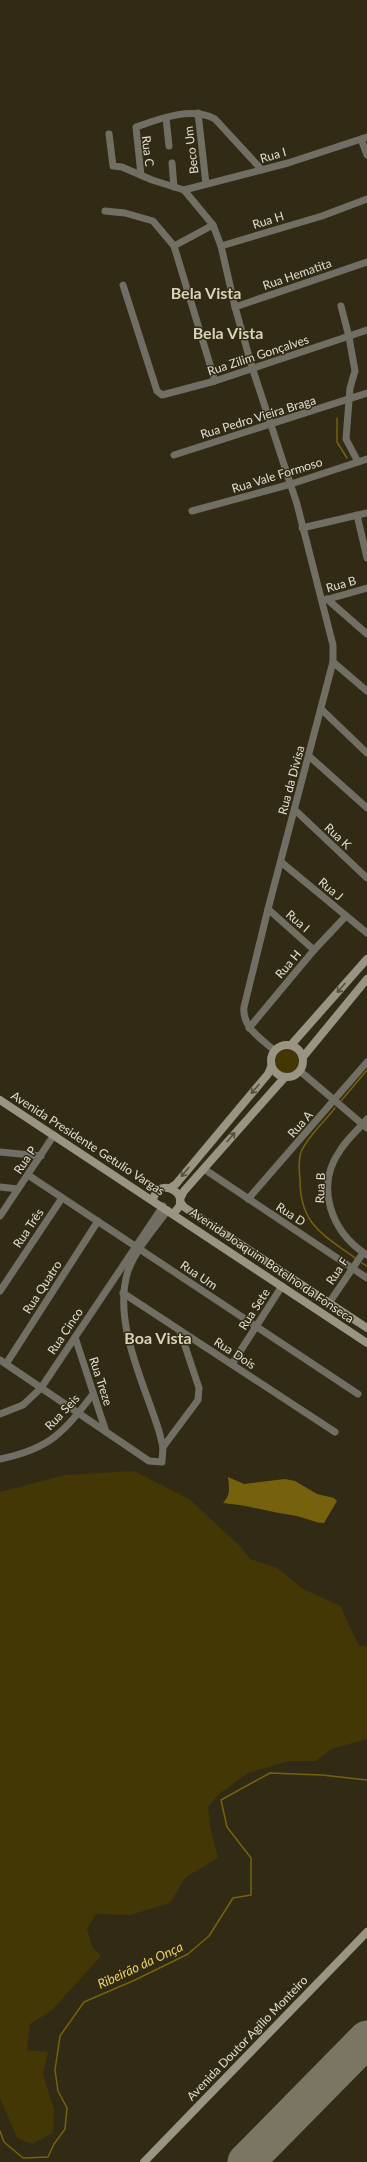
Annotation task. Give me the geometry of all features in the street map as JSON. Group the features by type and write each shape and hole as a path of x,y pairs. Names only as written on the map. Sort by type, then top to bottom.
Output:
{"street":[{"name":"Beco Um","path":"198,114 206,184"},
{"path":"169,146 166,118 206,114 215,119 262,170"},
{"name":"Rua C","path":"140,175 135,129 166,118"},
{"path":"109,134 113,166 184,190"},
{"path":"364,138 367,155"},
{"name":"Rua I","path":"184,190 262,170 364,138"},
{"path":"172,163 174,187"},
{"name":"Rua da Divisa","path":"184,190 213,225 221,246 235,307 252,367 291,484 302,528 324,600 333,645 333,662 268,909 244,1007 245,1020 249,1028"},
{"name":"Rua H","path":"221,246 322,216 367,199"},
{"path":"105,211 125,213 153,221 174,246 215,381"},
{"path":"174,246 213,225"},
{"name":"Rua Hematita","path":"235,307 367,262"},
{"name":"Rua Zilim Gonçalves","path":"123,285 157,391 162,394 215,381 252,367 367,330"},
{"path":"341,306 349,337 354,371 350,388 346,439 358,462"},
{"name":"Rua Pedro Vieira Braga","path":"174,455 272,425 367,393"},
{"name":"Rua Vale Formoso","path":"192,511 291,484 367,459"},
{"path":"302,528 367,513"},
{"path":"356,515 367,558"},
{"name":"Rua B","path":"324,600 367,588"},
{"path":"324,600 367,634"},
{"path":"333,662 367,691"},
{"path":"321,709 367,753"},
{"path":"309,756 367,808"},
{"name":"Rua K","path":"294,810 367,878"},
{"name":"Rua J","path":"281,862 367,933"},
{"name":"Rua I","path":"268,909 314,950"},
{"name":"Rua H","path":"249,1028 314,950 346,916"},
{"path":"291,1045 367,959"},
{"path":"303,1057 298,1050 291,1045 282,1045 274,1050 270,1058 271,1067 276,1074 285,1077 290,1077 300,1071 303,1057 367,979"},
{"path":"249,1028 274,1050"},
{"name":"Rua A","path":"248,1199 367,1062"},
{"path":"170,1188 176,1184 268,1074 271,1067"},
{"path":"300,1071 334,1101 366,1124"},
{"path":"3,1362 149,1461 162,1462 163,1447 127,1332 123,1311 123,1293 129,1270 138,1248 168,1210 180,1201 184,1191 285,1077"},
{"name":"Avenida Presidente Getulio Vargas","path":"0,1100 168,1210"},
{"name":"Rua B","path":"365,1254 347,1239 332,1216 328,1200 329,1178 332,1167 341,1149 366,1124"},
{"name":"Rua P","path":"0,1216 54,1135"},
{"path":"204,1150 214,1157"},
{"path":"2,1151 41,1156"},
{"name":"Rua D","path":"204,1169 367,1278"},
{"name":"Rua Um","path":"28,1175 358,1394"},
{"path":"0,1187 18,1189"},
{"path":"153,1200 157,1191 163,1188 170,1188 176,1191 184,1207 367,1328"},
{"name":"Rua Três","path":"0,1291 62,1198"},
{"name":"Avenida Joaquim Botelho da Fonseca","path":"168,1210 367,1343"},
{"name":"Rua Quatro","path":"3,1362 98,1221"},
{"name":"Rua Cinco","path":"0,1414 22,1405 41,1388 138,1248"},
{"name":"Rua F","path":"329,1303 353,1268 365,1254"},
{"name":"Rua Sete","path":"232,1364 282,1286"},
{"name":"Rua Dois","path":"123,1293 335,1432"},
{"path":"163,1447 194,1406 199,1393 180,1331"},
{"name":"Rua Treze","path":"75,1337 106,1432"},
{"name":"Rua Seis","path":"0,1459 26,1453 58,1436 93,1394"},
{"name":"Avenida Doutor Agílio Monteiro","path":"144,2162 367,1932"}],"shaded area":[{"path":"287,1049 296,1052 299,1061 296,1070 287,1073 278,1070 275,1061 278,1052"},
{"path":"134,1471 189,1499 241,1547 250,1559 277,1568 303,1589 341,1606 359,1646 367,1646 367,1739 331,1749 316,1761 289,1761 248,1773 219,1794 208,1807 210,1826 218,1858 186,1877 170,1903 130,1915 96,1914 87,1929 92,1946 101,1956 52,2010 30,2024 27,2050 48,2052 43,2075 54,2109 53,2133 32,2144 17,2138 0,2098 0,1492 66,1475"},
{"path":"228,1477 244,1484 285,1479 295,1481 317,1494 334,1498 337,1501 324,1523 242,1505 223,1503 228,1494"}],"waterway":[{"path":"337,418 337,442 347,458"},
{"path":"341,1101 367,1070"},
{"path":"335,1108 312,1135 301,1152 299,1159 301,1195 304,1207 315,1226 332,1242 355,1258"},
{"path":"362,1263 367,1266"},
{"name":"Ribeirão da Onça","path":"0,2131 4,2142 23,2158 48,2157 54,2144 65,2129 67,2108 58,2091 55,2070 60,2036 84,2002 135,1980 188,1954 209,1936 233,1898 251,1895 251,1858 227,1827 221,1800 270,1773 322,1775 367,1780"}],"runway":[{"path":"246,2162 367,2039"}],"district":[{"name":"Bela Vista","path":"206,292"},
{"name":"Bela Vista","path":"228,332"},
{"name":"Boa Vista","path":"158,1337"}]}
